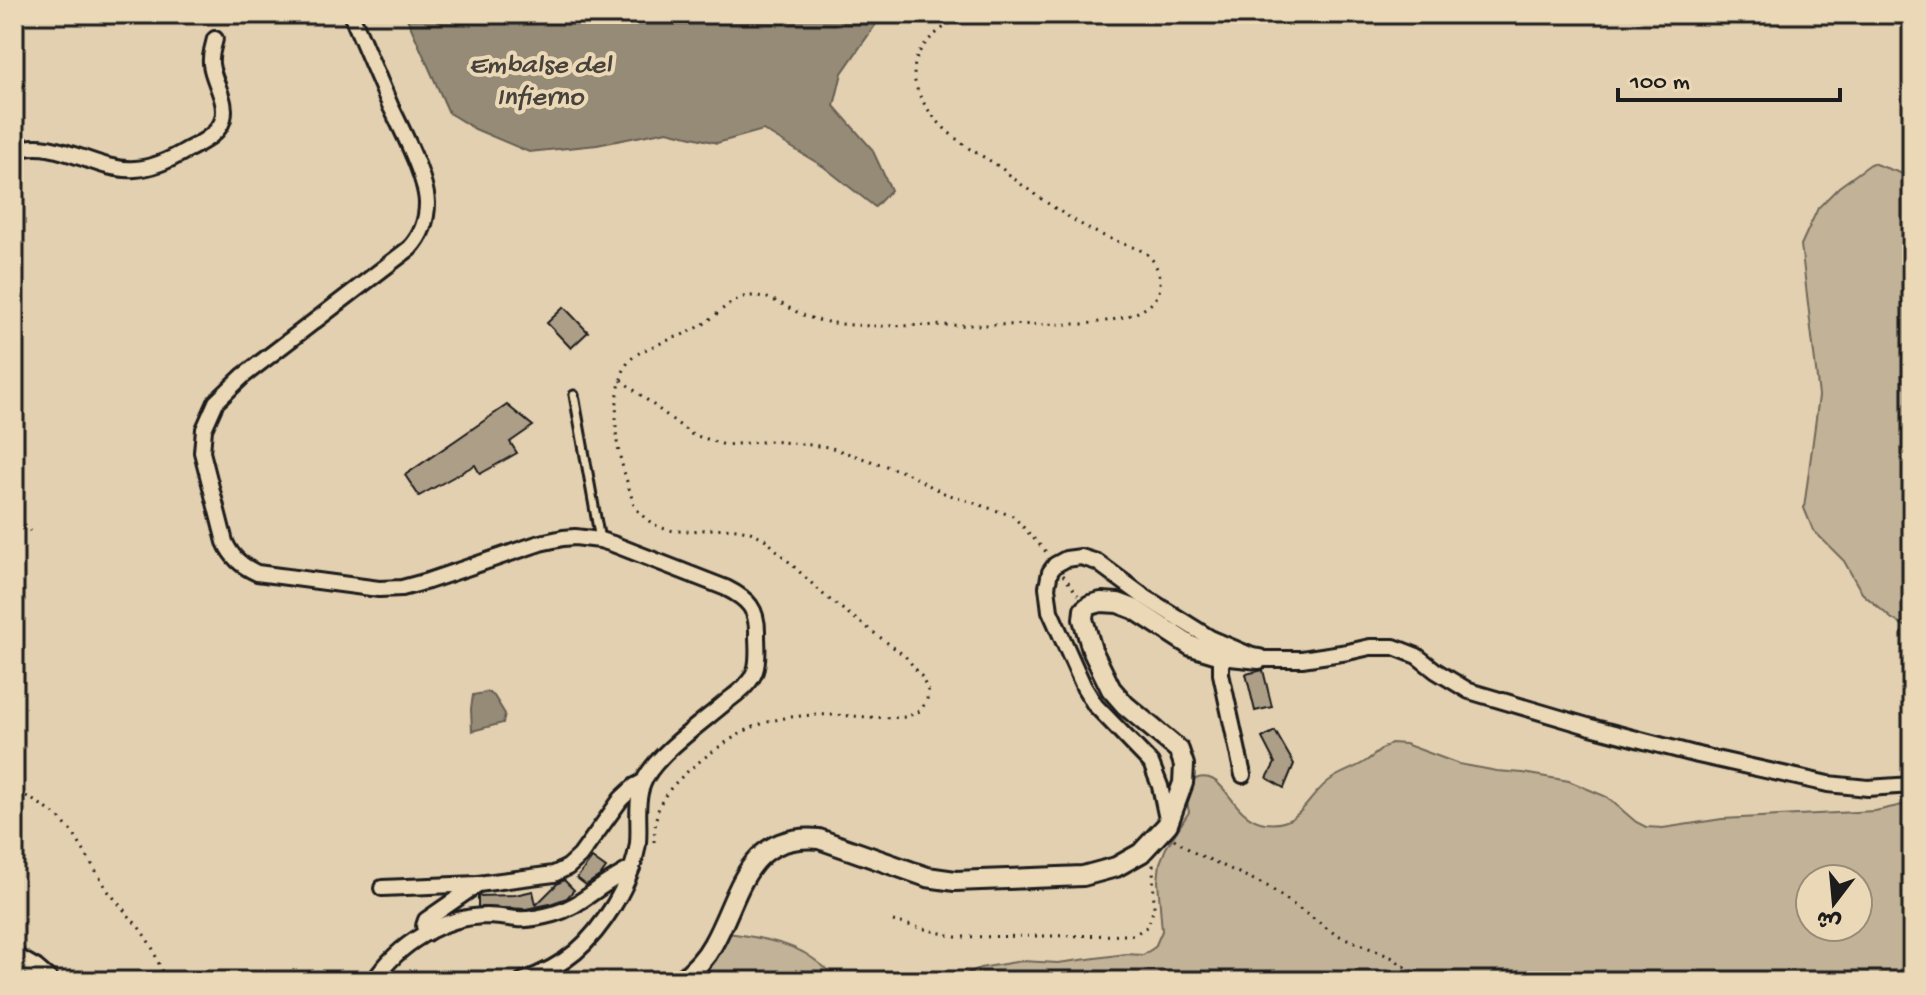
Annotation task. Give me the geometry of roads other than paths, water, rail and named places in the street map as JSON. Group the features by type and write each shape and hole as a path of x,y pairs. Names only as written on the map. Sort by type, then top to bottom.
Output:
{"street":[{"path":"351,14 412,152 426,194 424,227 410,248 243,376 216,402 204,429 202,452 225,542 239,563 257,573 379,589 415,585 551,540 575,537 600,540 726,588 743,598 758,618 757,661 750,681 663,755 643,781 638,802 638,842 632,868 626,886 599,928 579,950 557,966 522,981"},
{"path":"14,151 32,147 51,148 103,165 135,170 166,161 193,147 215,132 223,117 223,105 211,65 215,39"},
{"path":"1168,824 1160,786 1151,763 1095,705 1054,623 1047,600 1050,572 1055,565 1073,558 1097,562 1143,596 1210,638 1259,659"},
{"path":"680,981 699,965 714,944 751,866 768,850 786,841 819,839 927,877 955,881 1083,876 1116,867 1141,853 1168,824 1183,783 1184,765 1179,750 1125,705 1111,689 1092,650 1083,619 1090,605 1109,602 1127,605 1191,646 1221,655 1302,659 1370,647 1394,647 1417,656 1469,691 1591,727 1698,755 1836,785 1868,788 1912,785"},
{"path":"1221,655 1221,674 1243,775"},
{"path":"382,888 478,884 546,876 568,867 580,856 627,792 643,781"},
{"path":"374,981 404,947 454,921 478,916 529,919 554,914 579,903 632,868"},
{"path":"427,933 424,926 426,920 478,884"},
{"path":"14,957 49,981"}],"lane":[{"path":"574,395 600,540"}],"water":[{"name":"Embalse del Infierno","path":"405,14 883,14 842,73 834,106 872,149 891,190 875,207 824,167 763,130 717,143 667,131 597,145 529,152 475,129 449,113"},
{"path":"488,692 505,714 503,723 472,731 473,695"}]}
